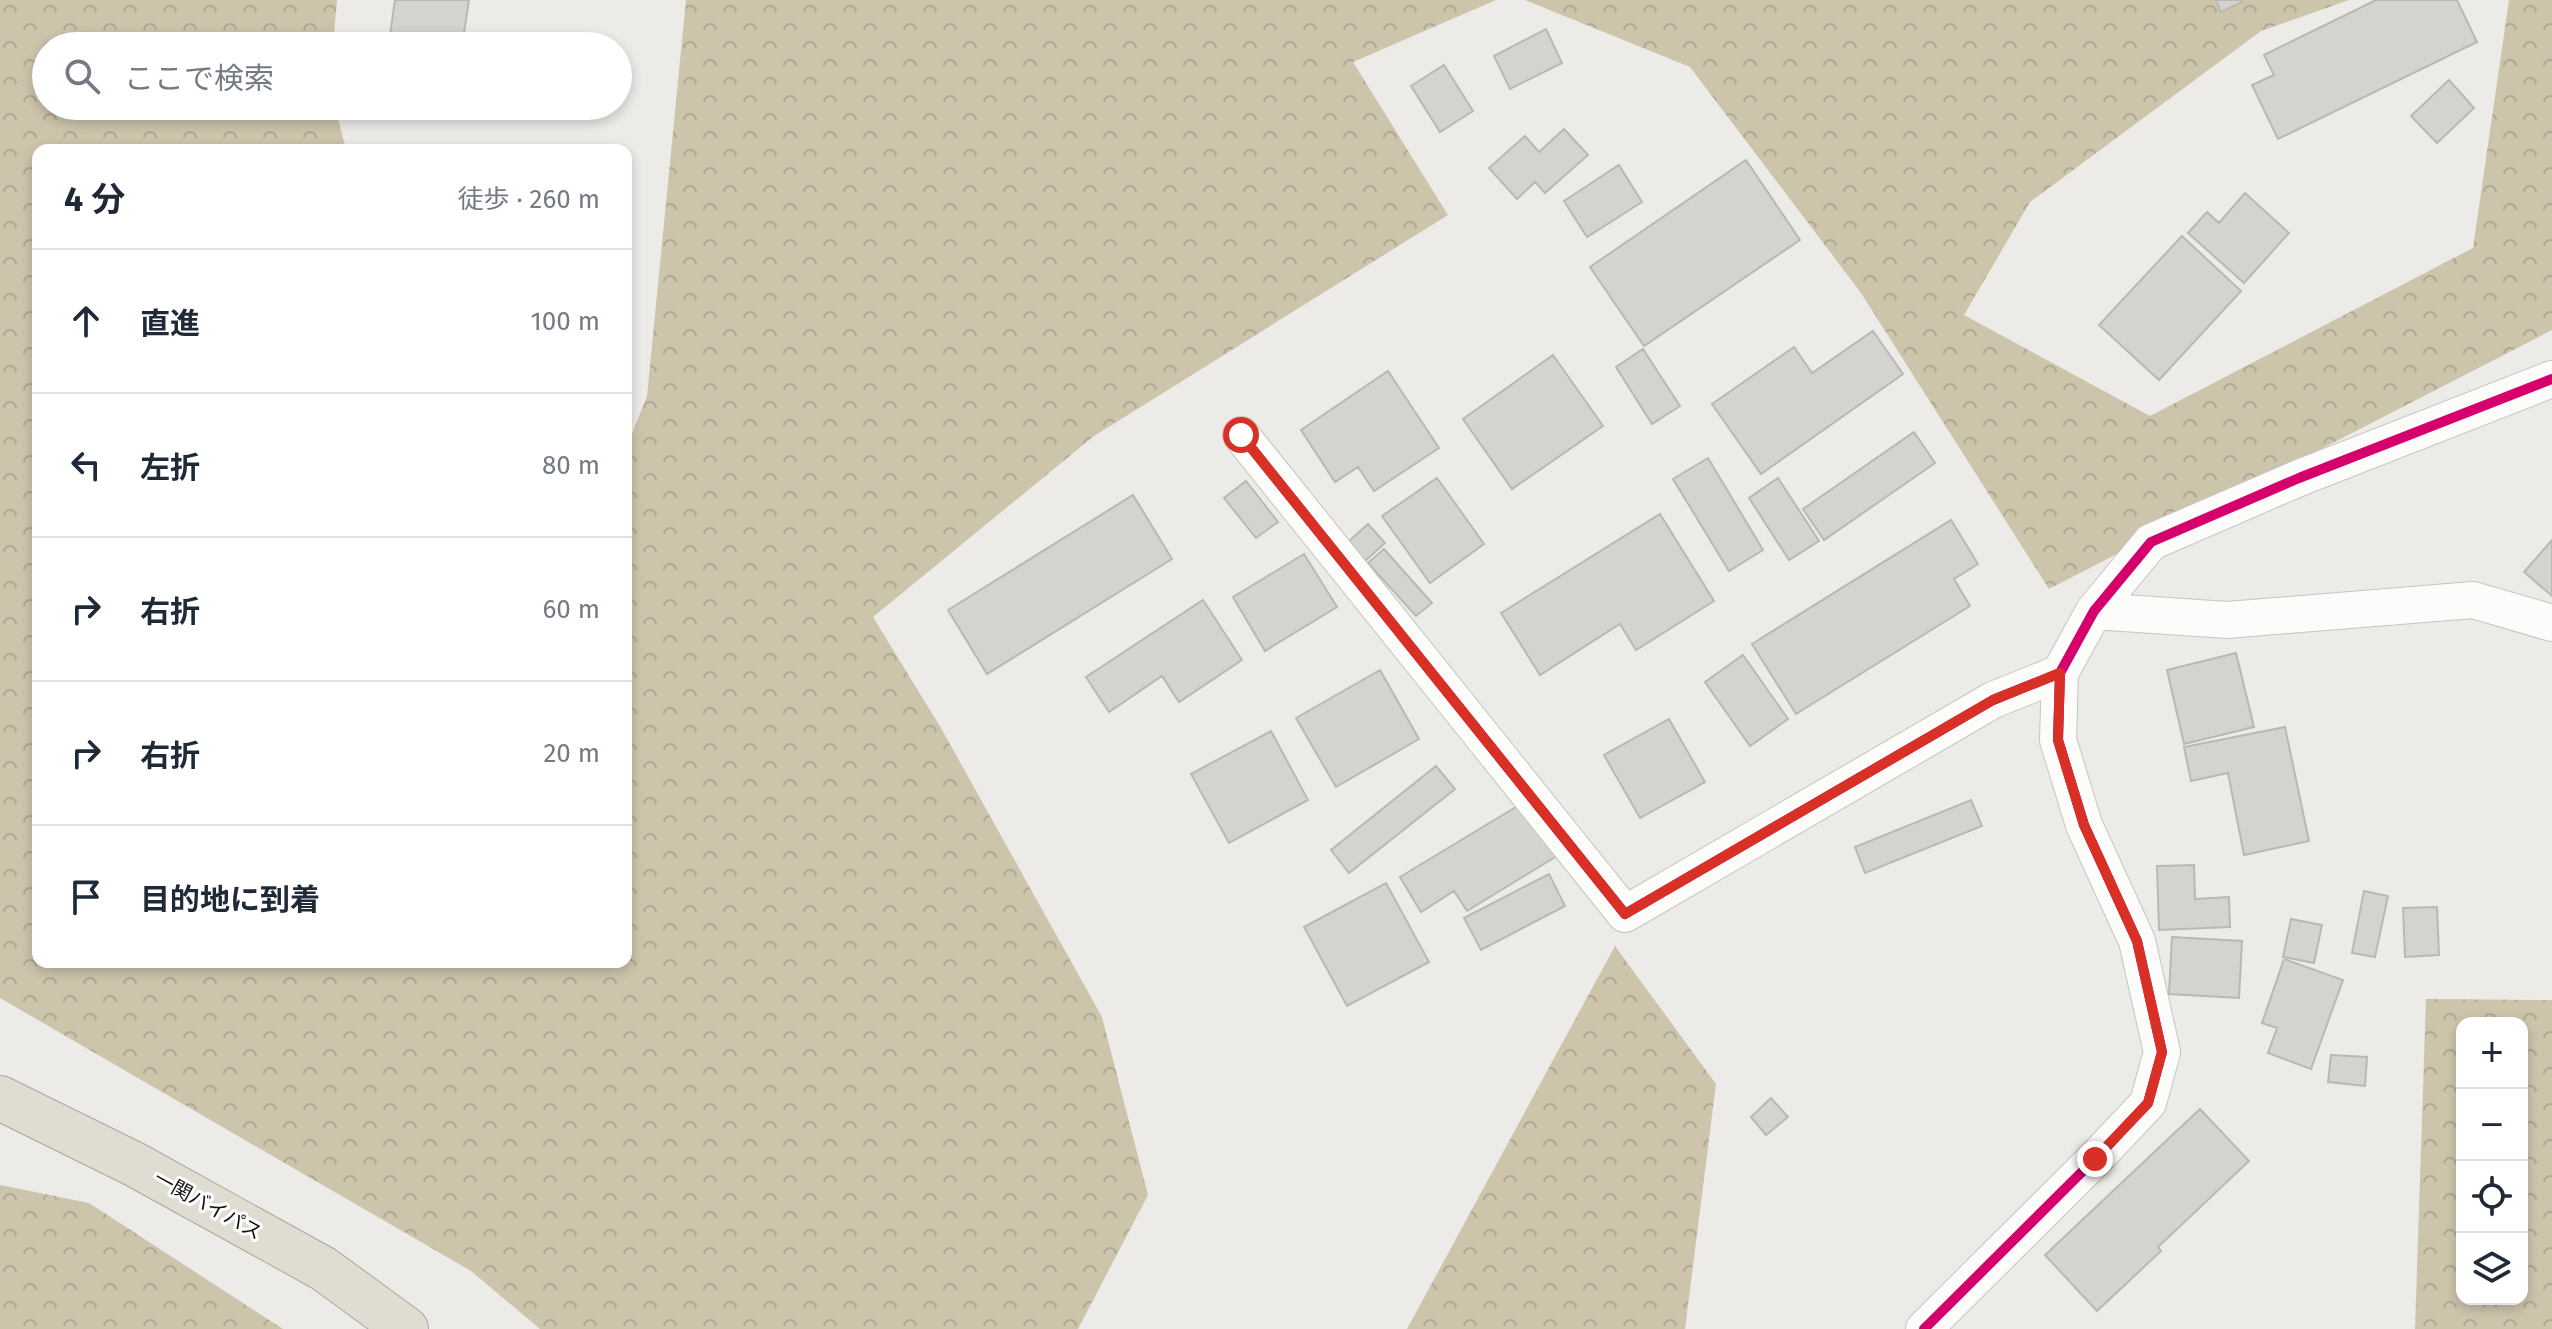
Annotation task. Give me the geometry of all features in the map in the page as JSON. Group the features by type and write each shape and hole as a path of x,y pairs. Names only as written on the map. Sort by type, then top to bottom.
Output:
{"highway":[{"name":"一関バイパス","path":"0,1098 134,1164 324,1269 406,1329"}],"street":[{"path":"1924,1329 2148,1103 2162,1052 2137,941 2084,825 2058,740 2060,673 2094,611 2151,542 2299,478 2552,379"},
{"path":"1241,435 1625,914 1993,700 2060,673"},
{"path":"2094,611 2227,620 2473,600 2552,623"}],"green space":[{"path":"0,0 337,0 334,32 32,32 32,120 338,120 344,144 32,144 32,968 632,968 632,434 647,396 686,0 1496,0 1353,62 1448,215 1094,436 873,617 941,728 1102,1017 1148,1195 1078,1329 540,1329 471,1271 0,998"},
{"path":"1525,0 2349,0 2261,31 2030,202 1964,315 2150,416 2473,248 2509,0 2552,0 2552,330 2049,589 1861,293 1690,67"},
{"path":"1615,946 1716,1084 1685,1329 1407,1329"},
{"path":"2426,999 2552,1000 2552,1329 2415,1329"},
{"path":"0,1185 89,1203 283,1329 0,1329"}],"building":[{"path":"395,0 469,0 464,32 390,32"},
{"path":"2216,0 2241,0 2242,2 2221,12"},
{"path":"2376,0 2457,0 2477,42 2278,139 2252,85 2274,75 2264,55"},
{"path":"1546,29 1562,63 1510,89 1494,56"},
{"path":"1444,65 1473,111 1440,132 1411,86"},
{"path":"2449,80 2474,108 2437,143 2411,116"},
{"path":"1564,129 1588,155 1545,193 1535,182 1517,199 1489,168 1525,136 1539,152"},
{"path":"1746,160 1800,240 1644,346 1590,267"},
{"path":"1619,165 1642,202 1587,237 1564,201"},
{"path":"2245,193 2289,233 2244,283 2188,233 2207,212 2219,223"},
{"path":"2182,236 2241,291 2159,380 2099,325"},
{"path":"1873,331 1903,374 1761,474 1712,404 1794,347 1812,373"},
{"path":"1643,349 1680,406 1652,424 1616,367"},
{"path":"1553,355 1603,426 1512,489 1463,419"},
{"path":"1388,371 1439,448 1374,491 1358,467 1335,482 1301,430"},
{"path":"1914,432 1935,463 1824,540 1803,509"},
{"path":"1708,458 1763,550 1729,571 1673,479"},
{"path":"1437,478 1484,544 1430,583 1382,516"},
{"path":"1778,478 1819,541 1789,560 1749,498"},
{"path":"1246,481 1278,522 1256,538 1224,498"},
{"path":"1133,495 1172,559 987,674 948,610"},
{"path":"1660,514 1714,601 1636,650 1620,624 1540,675 1501,613"},
{"path":"1951,520 1978,564 1954,579 1970,606 1796,714 1752,644"},
{"path":"1368,524 1385,543 1365,561 1348,542"},
{"path":"2552,540 2552,596 2524,572"},
{"path":"1384,549 1432,603 1416,616 1368,563"},
{"path":"1304,554 1337,607 1265,651 1233,597"},
{"path":"1203,600 1242,660 1179,702 1162,676 1109,712 1086,677"},
{"path":"2236,653 2254,727 2184,744 2167,670"},
{"path":"1743,655 1788,719 1750,746 1705,682"},
{"path":"1380,670 1419,739 1336,787 1296,718"},
{"path":"1669,719 1705,782 1640,818 1604,755"},
{"path":"2285,727 2309,841 2244,855 2228,773 2191,781 2184,747"},
{"path":"1271,731 1308,800 1229,843 1191,774"},
{"path":"1436,766 1455,789 1349,873 1331,850"},
{"path":"1971,800 1982,826 1865,873 1855,847"},
{"path":"1524,802 1557,856 1467,911 1454,891 1421,912 1400,877"},
{"path":"2194,865 2195,899 2229,897 2230,927 2159,930 2157,866"},
{"path":"1549,874 1565,906 1481,950 1464,918"},
{"path":"1386,883 1429,962 1347,1006 1304,927"},
{"path":"2364,891 2388,896 2375,957 2352,953"},
{"path":"2437,907 2439,955 2405,957 2403,908"},
{"path":"2291,919 2322,925 2314,963 2283,957"},
{"path":"2172,937 2242,941 2239,998 2169,994"},
{"path":"2284,959 2343,980 2311,1069 2268,1053 2277,1028 2262,1023"},
{"path":"2331,1055 2367,1057 2365,1086 2328,1082"},
{"path":"1771,1098 1788,1117 1766,1135 1751,1117"},
{"path":"2200,1109 2249,1161 2158,1247 2161,1251 2097,1311 2045,1255"}],"cycle path":[{"path":"1924,1329 2148,1103 2162,1052 2137,941 2084,825 2058,740 2060,673 2094,611 2151,542 2299,478 2552,379"},
{"path":"1241,435 1625,914 1993,700 2060,673"}],"route":[{"path":"1241,435 1625,914 1993,700 2060,673 2058,740 2084,825 2137,941 2162,1052 2148,1103 2095,1159"}]}
